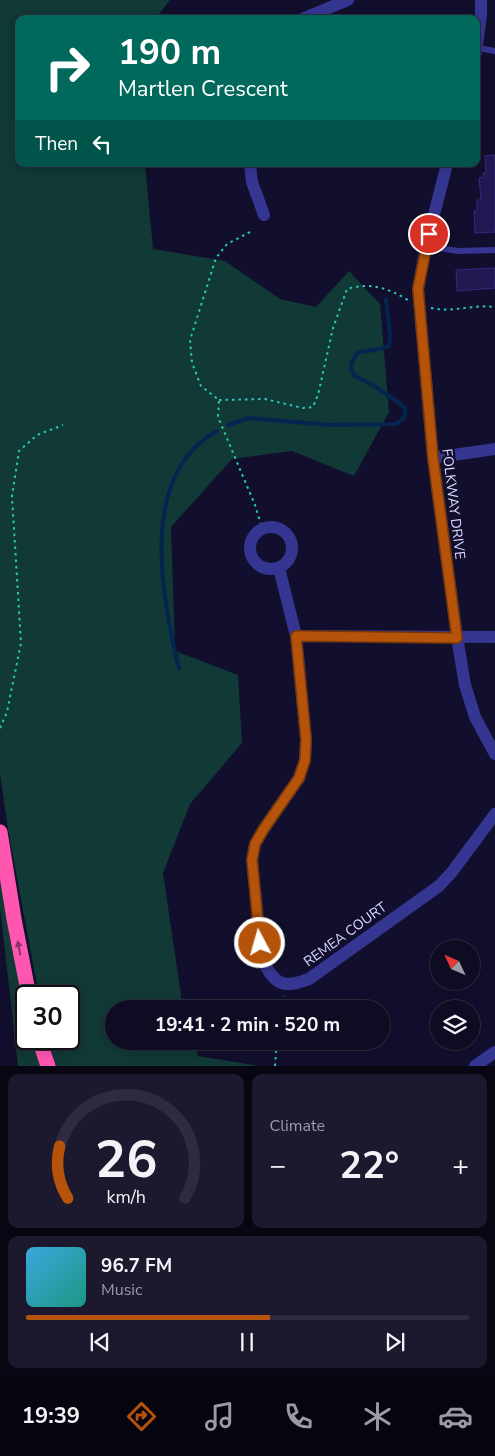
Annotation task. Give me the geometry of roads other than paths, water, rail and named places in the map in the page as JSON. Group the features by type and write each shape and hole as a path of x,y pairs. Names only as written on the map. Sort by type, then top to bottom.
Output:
{"highway":[{"path":"0,832 27,985"},
{"path":"43,1050 48,1066"}],"street":[{"path":"312,15 348,0"},
{"path":"480,25 481,0"},
{"path":"250,167 252,182 264,215"},
{"name":"FOLKWAY DRIVE","path":"446,167 426,246 418,289 433,458 457,638 465,685 475,717 495,754"},
{"path":"433,458 495,449"},
{"path":"270,526 279,528 286,532 290,540 291,556 279,568 270,570 262,568 251,556 250,540 262,528 270,526"},
{"name":"REMEA COURT","path":"279,568 296,636 306,739 305,760 299,778 263,830 255,844 252,860 262,960 269,973 279,982 293,985 309,979 439,886 452,872 495,814"},
{"path":"296,636 495,637"},
{"path":"475,1066 495,1052"}],"lane":[{"path":"480,51 495,51"},
{"path":"426,246 458,251 495,250"}],"waterway":[{"path":"228,425 249,418 329,425 396,424 399,422 405,413 402,405 376,387 355,376 351,370 352,362 357,353 389,346 390,335 386,299"},
{"path":"179,669 172,640 162,573 162,539 165,506 175,476 192,451 217,431"}]}
